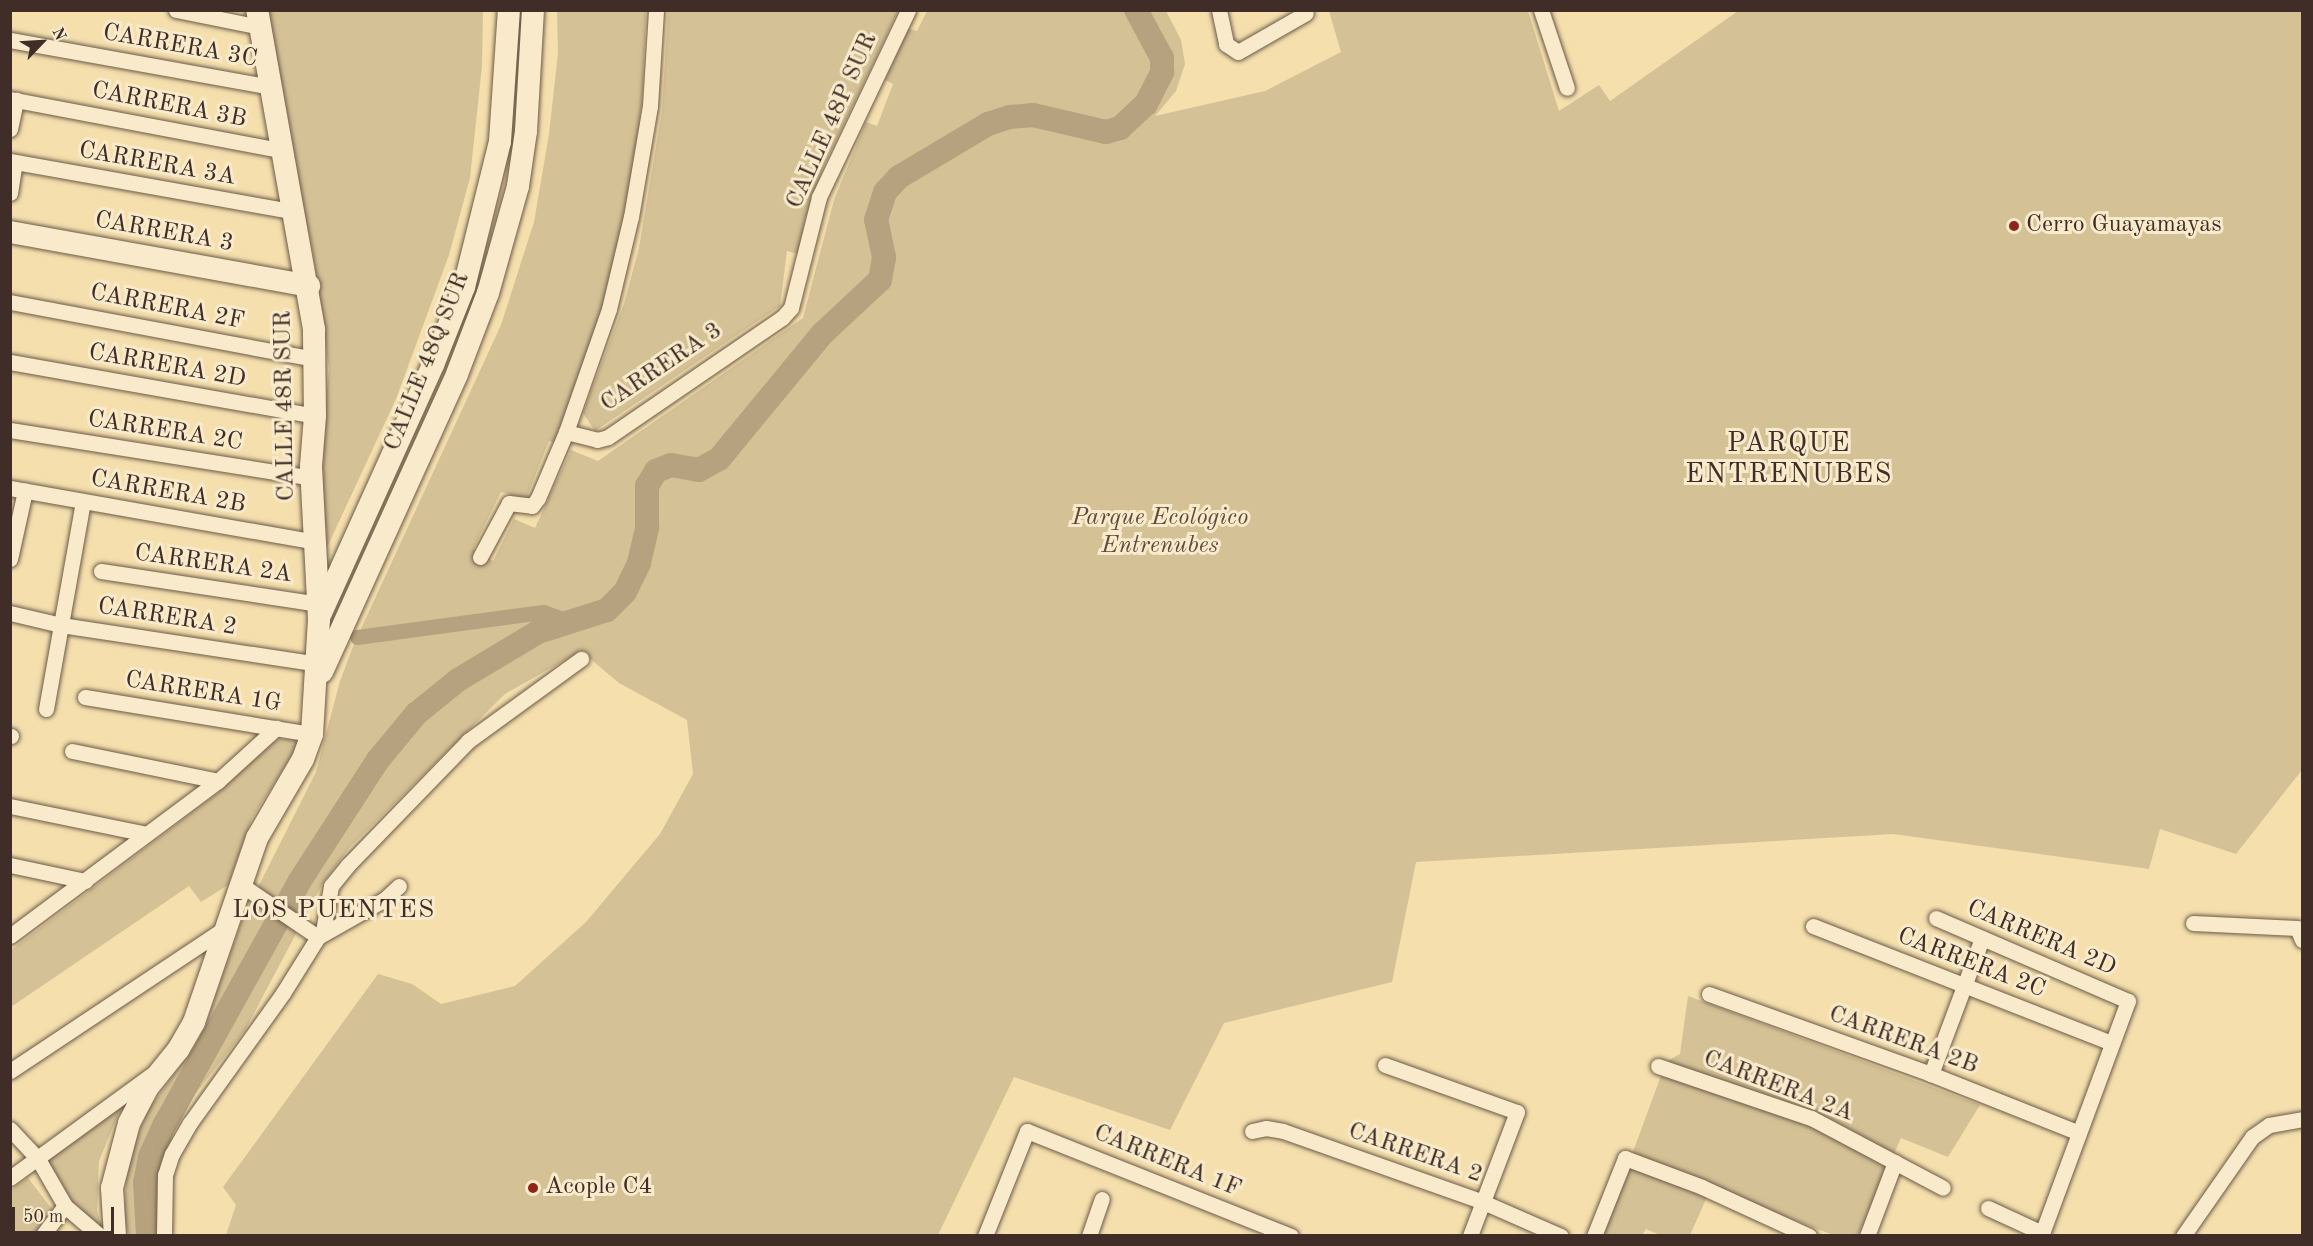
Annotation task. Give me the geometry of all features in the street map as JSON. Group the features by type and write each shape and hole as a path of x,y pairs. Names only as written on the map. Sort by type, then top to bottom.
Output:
{"main road":[{"name":"CALLE 48Q SUR","path":"319,611 433,365 464,287 500,141 509,10"},
{"name":"CALLE 48Q SUR","path":"317,673 457,374 488,293 518,186 526,131 533,10"},
{"name":"CALLE 48R SUR","path":"115,1236 112,1188 118,1154 138,1104 170,1061 194,1022 240,884 261,830 303,759 312,734 319,611 312,478 316,359 309,286 259,19"},
{"name":"CARRERA 3","path":"10,232 309,286"}],"street":[{"path":"176,10 259,19"},
{"path":"480,557 509,503 533,505 566,432 609,309 631,217 650,106 656,10"},
{"name":"CALLE 48P SUR","path":"782,318 794,301 819,197 908,10"},
{"path":"1219,10 1226,44 1238,52 1306,13"},
{"path":"1541,10 1567,88"},
{"name":"CARRERA 3C","path":"10,40 272,87"},
{"path":"10,129 13,100"},
{"name":"CARRERA 3B","path":"13,100 284,151"},
{"path":"10,193 13,162"},
{"name":"CARRERA 3A","path":"13,162 295,212"},
{"name":"CARRERA 2F","path":"10,302 316,359"},
{"name":"CARRERA 3","path":"566,432 597,440 608,437 782,318"},
{"name":"CARRERA 2D","path":"10,362 315,416"},
{"name":"CARRERA 2C","path":"10,430 312,478"},
{"path":"10,560 18,489"},
{"name":"CARRERA 2B","path":"18,489 317,542"},
{"path":"46,709 82,501"},
{"name":"CARRERA 2A","path":"101,571 319,611"},
{"name":"CARRERA 2","path":"10,613 61,625 317,673"},
{"path":"164,1233 165,1175 172,1154 283,993 320,934 331,886 468,741 496,717 582,659"},
{"name":"CARRERA 1G","path":"86,697 312,734"},
{"path":"12,934 218,781 276,728"},
{"path":"72,751 218,781"},
{"path":"10,806 146,834"},
{"path":"10,865 85,881"},
{"path":"240,884 294,921 320,934"},
{"path":"320,934 359,915 399,886"},
{"name":"CARRERA 2D","path":"1936,918 2128,1001 2112,1043"},
{"path":"2193,923 2300,934"},
{"name":"CARRERA 2C","path":"1813,926 2112,1043"},
{"path":"10,1071 225,928"},
{"path":"1931,1074 1966,986 1982,938"},
{"name":"CARRERA 2B","path":"1709,994 1931,1074 2079,1133"},
{"path":"1988,1208 2042,1234 2112,1043"},
{"path":"10,1178 170,1061"},
{"path":"1385,1065 1517,1112 1470,1236"},
{"name":"CARRERA 2A","path":"1658,1066 1811,1118 1944,1188"},
{"path":"2183,1236 2252,1137 2269,1125 2302,1119"},
{"name":"CARRERA 2","path":"1252,1131 1266,1128 1283,1131 1483,1202 1561,1236"},
{"path":"10,1129 38,1159 65,1206 100,1236"},
{"name":"CARRERA 1F","path":"985,1236 1027,1131 1291,1236"},
{"path":"1594,1236 1625,1158 1702,1187 1809,1236"},
{"path":"1867,1236 1895,1162"},
{"path":"1089,1236 1102,1199"},
{"path":"42,1236 65,1206"}],"green space":[{"path":"264,11 483,11 482,66 470,178 449,255 396,399 323,556 318,488 329,369 314,259"},
{"name":"Parque Ecológico Entrenubes","path":"557,11 646,11 642,102 633,168 607,296 556,443 549,441 526,499 501,492 473,549 493,561 514,519 535,528 571,450 598,461 803,318 834,200 866,122 877,126 893,84 885,80 908,28 917,31 927,11 1166,11 1181,40 1185,64 1176,91 1155,116 1265,91 1341,52 1329,11 1528,11 1559,111 1599,85 1610,101 1738,11 2302,11 2302,770 2236,854 2160,829 2149,869 1893,834 1416,862 1392,982 1224,1023 1170,1130 1014,1077 938,1235 226,1235 236,1205 223,1187 378,974 412,984 441,1004 515,986 586,922 660,834 693,774 687,720 619,683 581,651 505,694 350,847 324,881 245,1030 190,1101 167,1139 157,1166 153,1196 157,1235 129,1236 124,1218 127,1166 147,1111 201,1038 243,917 316,772 340,681 354,644 501,325 534,222 549,134 558,53"},
{"path":"668,11 898,11 824,166 805,219 798,254 787,251 780,306 595,431 583,413 624,304 639,248 662,110"},
{"path":"281,739 295,740 299,744 252,818 228,885 201,902 189,886 11,1007 11,950 218,793 271,743"},
{"path":"1688,996 1980,1105 1948,1157 1901,1138 1858,1235 1833,1235 1711,1188 1690,1235 1660,1235 1646,1229 1642,1235 1602,1236 1666,1062 1680,1054"},
{"path":"124,1100 99,1161 97,1210 102,1228 79,1215 42,1160"},
{"path":"28,1178 55,1213 37,1235 11,1236 11,1190"}],"waterway":[{"path":"148,1236 145,1183 150,1157 165,1124 299,882 378,760 416,714 458,680 538,632 607,610 625,592 639,563 647,527 647,486 656,471 671,465 699,470 719,459 822,334 880,280 884,257 876,220 885,192 899,177 988,124 1010,117 1033,115 1106,132 1120,128 1146,104 1162,72 1162,58 1136,10"},
{"path":"357,637 543,612 575,623"}],"place":[{"name":"Cerro Guayamayas","path":"2014,226"},
{"name":"Acople C4","path":"533,1188"}],"district":[{"name":"PARQUE ENTRENUBES","path":"1789,458"},
{"name":"LOS PUENTES","path":"334,911"}]}
